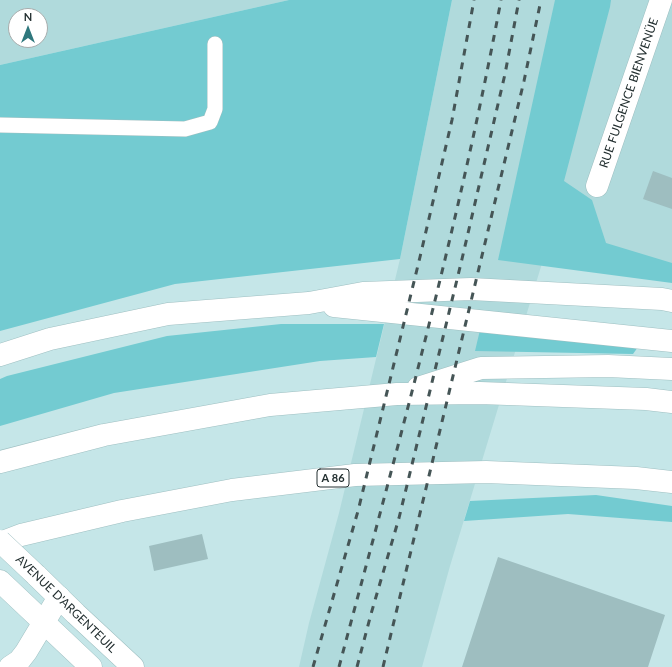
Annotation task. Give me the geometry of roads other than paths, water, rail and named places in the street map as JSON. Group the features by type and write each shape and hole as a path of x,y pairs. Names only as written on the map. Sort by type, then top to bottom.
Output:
{"main road":[{"name":"RUE FULGENCE BIENVENÜE","path":"597,186 661,0"},
{"path":"0,355 50,339 168,314 309,303 363,293 471,289 662,299 672,301"},
{"path":"309,303 672,341"},
{"path":"397,394 481,368 608,366 672,369"},
{"path":"0,462 104,435 270,404 397,394 480,393 646,399 672,402"},
{"name":"A 86","path":"0,542 22,535 129,510 232,490 356,475 486,472 628,478 672,482"},
{"name":"AVENUE D'ARGENTEUIL","path":"0,542 36,574 132,667"},
{"path":"1,582 91,667"},
{"path":"10,667 20,661 59,597"}],"lane":[{"path":"0,125 185,129 210,122 215,109 215,44"}],"railway":[{"path":"313,667 358,511 420,257 452,120 474,0"},
{"path":"339,667 447,252 501,0"},
{"path":"357,667 399,518 462,259 505,74 519,0"},
{"path":"383,667 524,81 541,0"}]}
